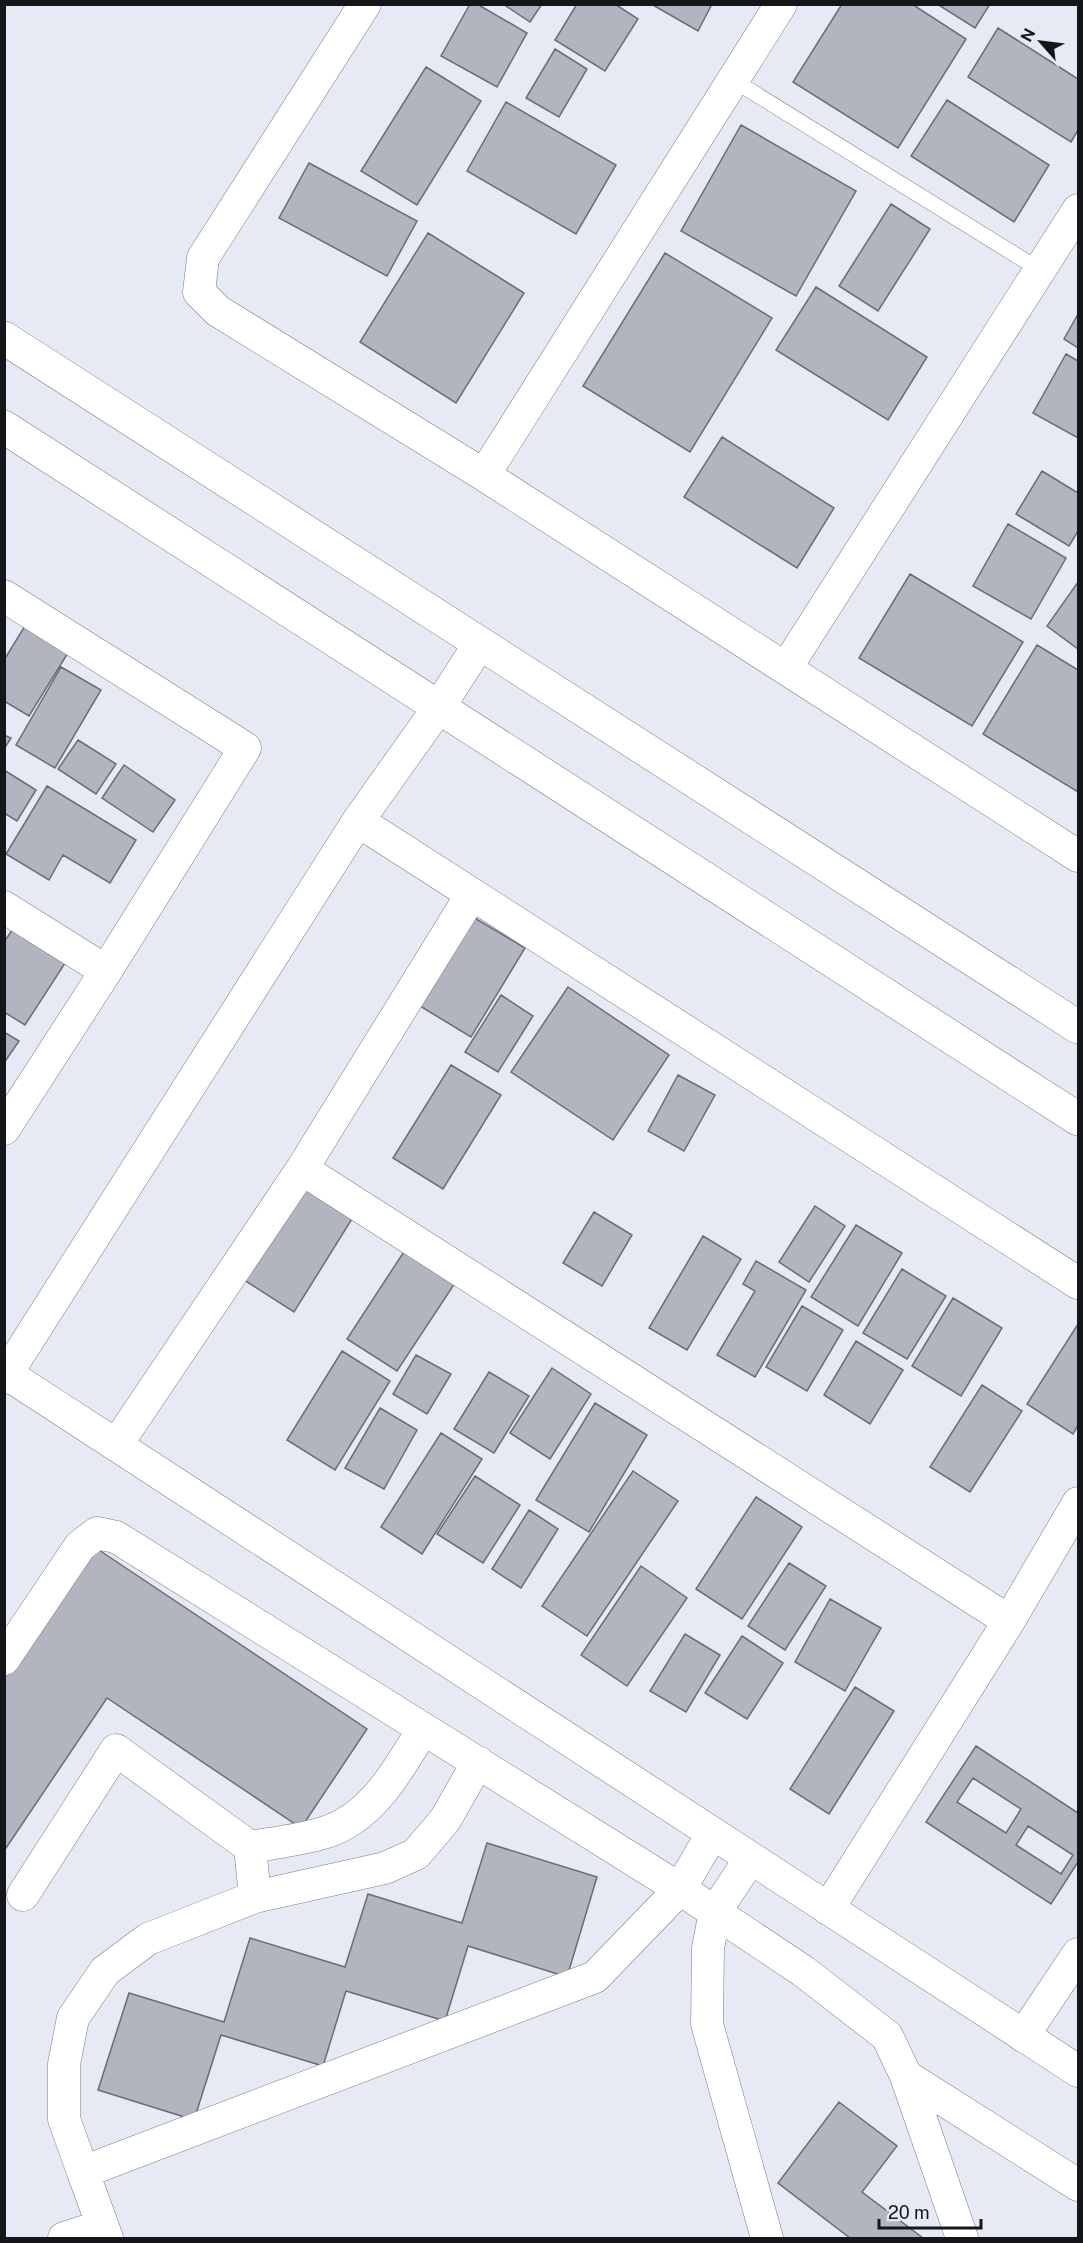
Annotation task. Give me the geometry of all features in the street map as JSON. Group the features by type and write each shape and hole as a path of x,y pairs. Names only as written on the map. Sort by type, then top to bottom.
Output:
{"street":[{"path":"365,4 203,258 200,292 218,310 484,475 1078,856"},
{"path":"484,475 781,4"},
{"path":"786,669 1078,210"},
{"path":"4,338 1078,1027"},
{"path":"4,427 1078,1119"},
{"path":"4,596 245,748 4,1129"},
{"path":"480,643 440,707 358,821 6,1376 117,1444 1078,2071"},
{"path":"358,821 1078,1283"},
{"path":"117,1444 302,1169 472,894"},
{"path":"4,907 106,971"},
{"path":"302,1169 1009,1621"},
{"path":"828,1909 1009,1621 1078,1503"},
{"path":"4,1659 80,1546 97,1533 116,1537 680,1889 803,1971 887,2036 906,2076 962,2238"},
{"path":"22,1895 116,1750 250,1847 324,1833 366,1810 396,1772 423,1729"},
{"path":"64,2238 105,2232 64,2119 64,2064 73,2018 105,1971 148,1939 255,1897 385,1868 416,1854 444,1820 478,1762"},
{"path":"83,2172 595,1977 680,1889 712,1834"},
{"path":"250,1847 255,1897"},
{"path":"750,1859 715,1912 708,1948 707,2024 767,2238"},
{"path":"1023,2036 1078,1954"},
{"path":"906,2076 1078,2185"}],"lane":[{"path":"733,80 1040,270"}],"building":[{"path":"470,4 477,4 527,33 497,87 441,56"},
{"path":"503,4 542,4 530,22"},
{"path":"577,4 615,4 638,19 605,71 555,40"},
{"path":"651,4 712,4 698,31"},
{"path":"842,4 912,4 966,39 898,148 793,82"},
{"path":"937,4 990,4 975,28"},
{"path":"998,28 1078,79 1078,130 1071,142 968,77"},
{"path":"555,49 587,69 559,117 526,98"},
{"path":"426,67 481,101 417,205 361,171"},
{"path":"947,100 1049,165 1014,222 911,156"},
{"path":"506,102 616,165 576,234 467,171"},
{"path":"741,125 856,191 796,296 681,231"},
{"path":"309,163 417,221 387,276 279,218"},
{"path":"891,204 930,229 878,311 839,286"},
{"path":"428,233 524,293 456,403 360,342"},
{"path":"665,253 772,318 690,452 583,386"},
{"path":"816,287 927,357 888,420 776,350"},
{"path":"1078,314 1078,348 1064,339"},
{"path":"1066,354 1078,361 1078,438 1033,413"},
{"path":"722,437 834,508 797,568 684,497"},
{"path":"1042,471 1078,493 1078,531 1069,546 1016,514"},
{"path":"1008,524 1066,558 1031,619 973,586"},
{"path":"910,574 1023,642 972,726 859,658"},
{"path":"1078,582 1078,649 1047,626"},
{"path":"28,621 71,648 29,716 4,701 4,660"},
{"path":"1037,645 1078,670 1078,792 983,734"},
{"path":"61,667 101,690 55,768 16,745"},
{"path":"4,735 11,738 4,749"},
{"path":"78,740 116,764 96,794 58,769"},
{"path":"124,765 175,800 153,832 102,798"},
{"path":"4,770 36,790 17,821 4,813"},
{"path":"47,786 136,840 110,883 63,855 49,880 6,854"},
{"path":"473,917 525,948 471,1037 420,1006"},
{"path":"17,923 69,957 25,1025 4,1012 4,942"},
{"path":"568,987 669,1055 613,1140 511,1072"},
{"path":"501,995 533,1016 498,1072 465,1052"},
{"path":"4,1032 19,1041 4,1063"},
{"path":"451,1065 501,1095 443,1189 393,1158"},
{"path":"678,1075 715,1095 684,1151 648,1131"},
{"path":"302,1180 355,1214 294,1312 241,1278"},
{"path":"815,1206 845,1226 809,1282 779,1262"},
{"path":"594,1212 632,1235 602,1286 563,1263"},
{"path":"856,1225 902,1253 858,1326 811,1297"},
{"path":"703,1236 741,1259 687,1350 649,1328"},
{"path":"405,1250 455,1283 397,1371 347,1339"},
{"path":"756,1261 806,1290 755,1377 717,1355 755,1291 743,1284"},
{"path":"902,1269 946,1296 907,1359 863,1333"},
{"path":"953,1298 1002,1328 961,1396 912,1366"},
{"path":"802,1306 843,1330 807,1391 766,1367"},
{"path":"1078,1324 1078,1425 1073,1434 1027,1404"},
{"path":"856,1341 903,1370 870,1424 824,1395"},
{"path":"342,1351 390,1381 335,1470 287,1440"},
{"path":"416,1355 451,1374 427,1414 393,1394"},
{"path":"552,1368 591,1394 550,1459 510,1433"},
{"path":"489,1372 529,1396 494,1453 454,1429"},
{"path":"982,1385 1022,1411 970,1492 930,1467"},
{"path":"595,1403 647,1435 589,1532 536,1500"},
{"path":"380,1408 417,1430 384,1489 345,1468"},
{"path":"441,1433 482,1459 422,1554 381,1527"},
{"path":"633,1471 678,1501 587,1636 542,1606"},
{"path":"475,1476 520,1505 483,1563 437,1534"},
{"path":"756,1497 802,1527 742,1619 696,1589"},
{"path":"529,1510 558,1529 521,1588 492,1569"},
{"path":"87,1542 367,1729 301,1828 107,1698 4,1851 4,1667"},
{"path":"789,1563 826,1586 785,1650 748,1626"},
{"path":"641,1566 687,1598 627,1686 581,1655"},
{"path":"830,1599 881,1628 845,1691 795,1662"},
{"path":"685,1634 720,1655 686,1712 650,1691"},
{"path":"742,1636 783,1663 747,1719 705,1693"},
{"path":"855,1687 894,1711 829,1814 790,1789"},
{"path":"976,1746 1078,1813 1078,1862 1051,1904 926,1822","holes":["973,1778 1021,1809 1006,1833 957,1802","1028,1826 1073,1855 1061,1874 1016,1845"]},
{"path":"487,1843 597,1877 567,1977 468,1946 445,2021 346,1991 323,2066 221,2035 194,2120 98,2090 129,1993 224,2022 250,1938 345,1967 368,1894 462,1923"},
{"path":"839,2102 897,2146 862,2192 923,2238 850,2238 778,2183"}]}
